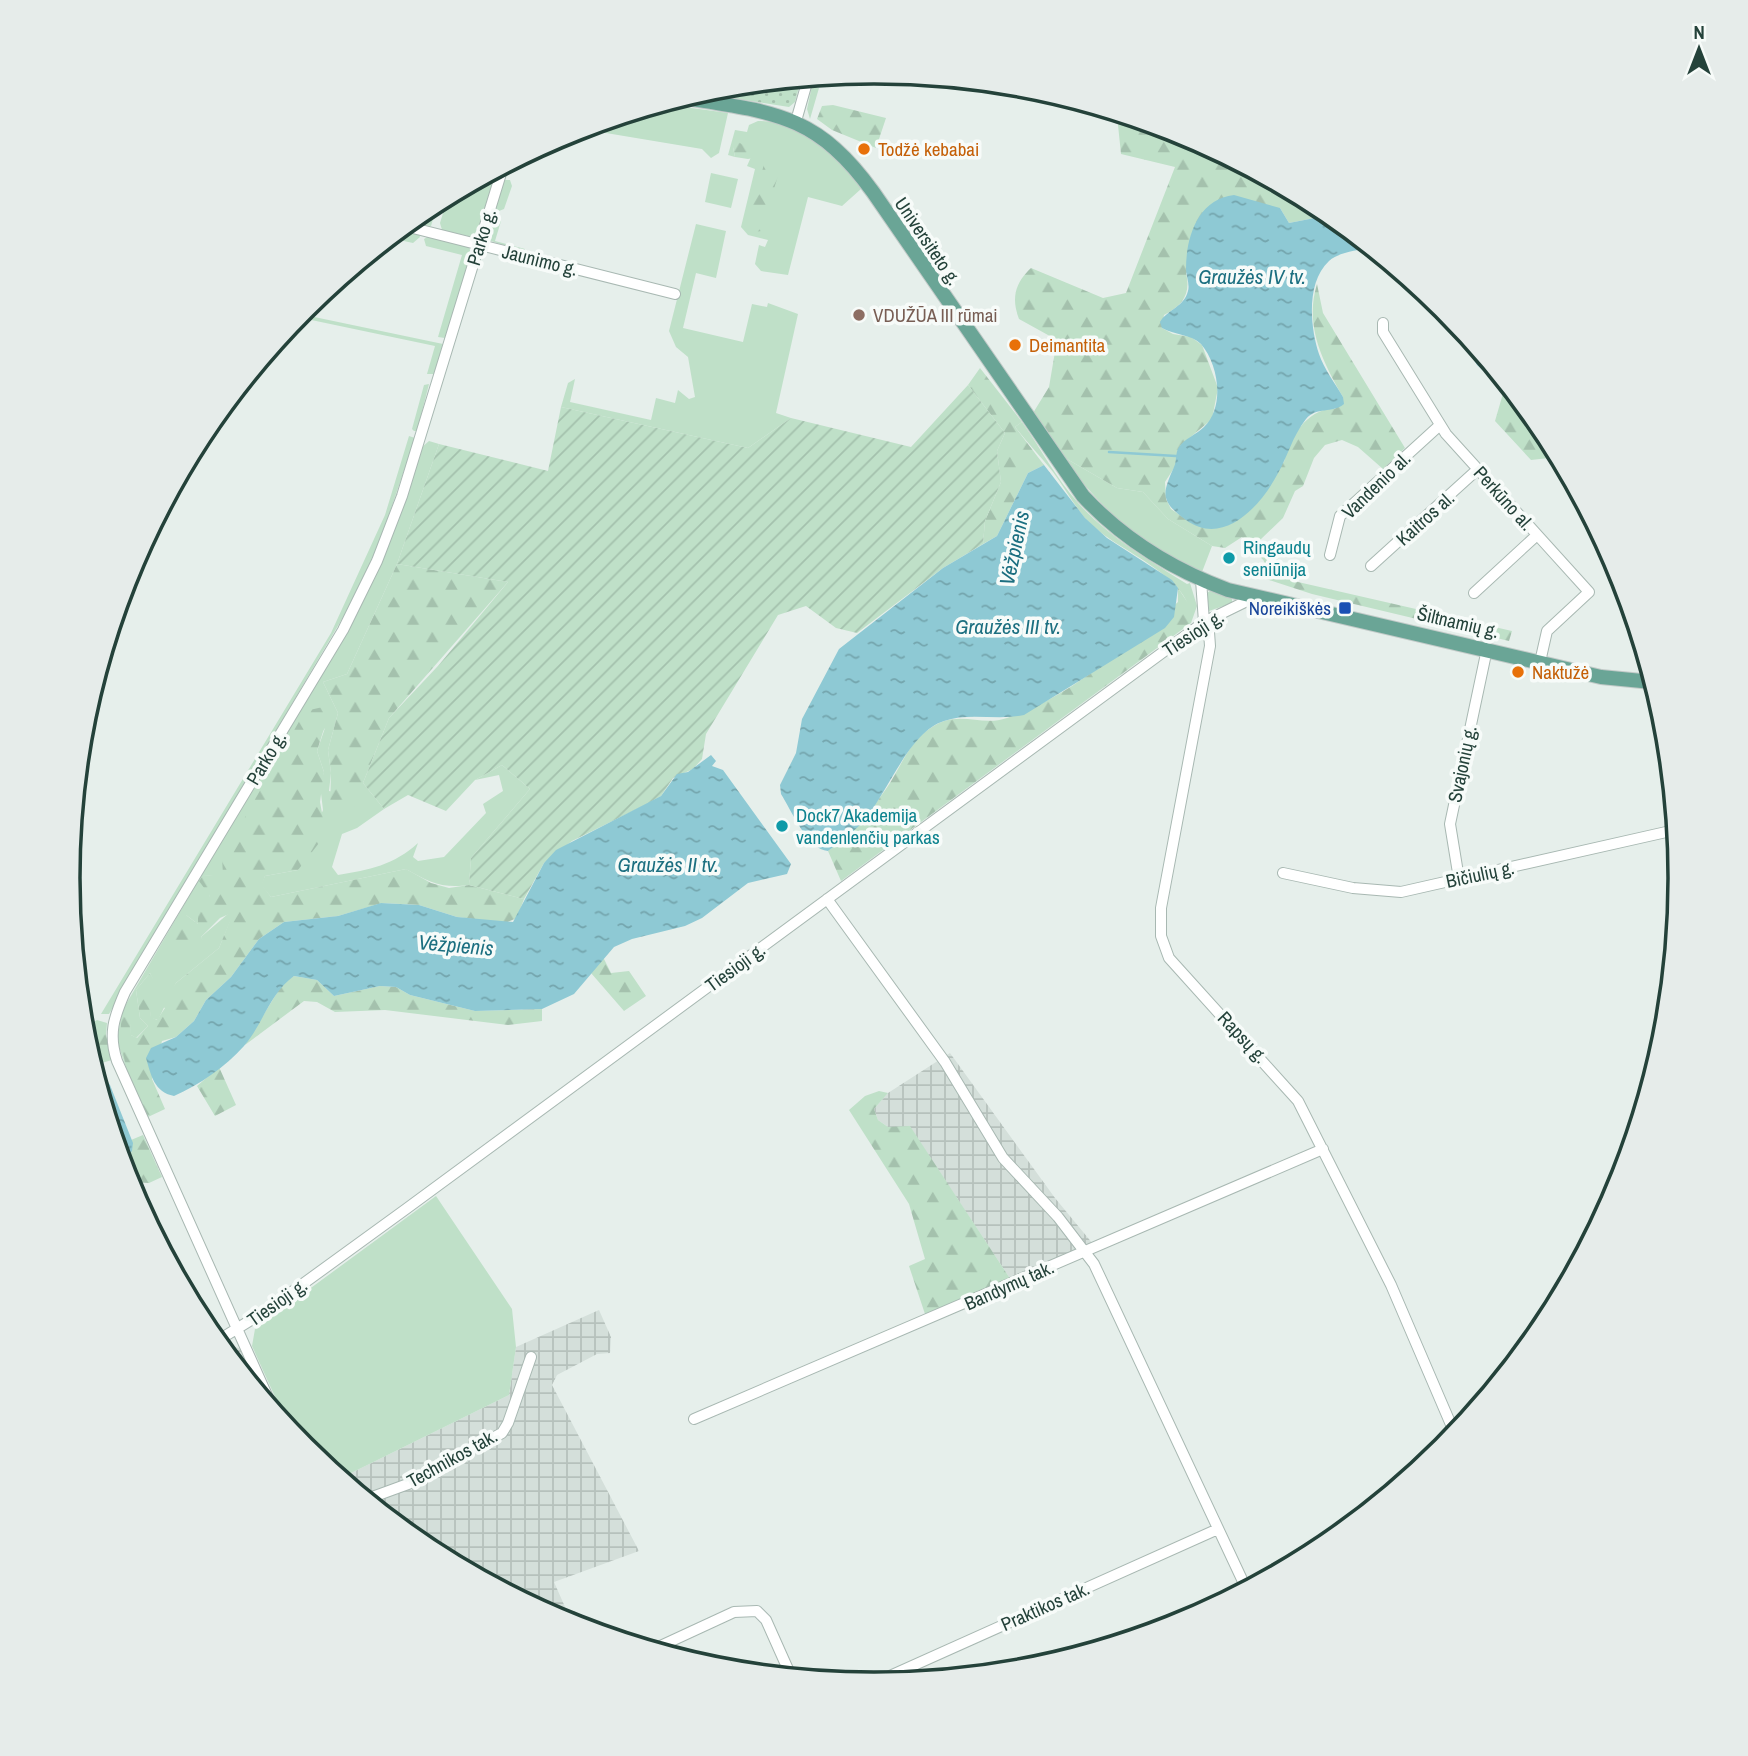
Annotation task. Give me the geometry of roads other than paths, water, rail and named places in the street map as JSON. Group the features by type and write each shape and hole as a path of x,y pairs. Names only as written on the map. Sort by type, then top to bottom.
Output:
{"main road":[{"name":"Universiteto g.","path":"711,102 762,111 796,121 837,149 863,178 1083,496 1126,537 1201,580 1255,597"},
{"name":"Šiltnamių g.","path":"1255,597 1601,677 1642,681"}],"street":[{"path":"796,121 806,88"},
{"name":"Parko g.","path":"260,1380 117,1061 112,1040 113,1019 125,992 342,630 365,585 402,496 499,179"},
{"name":"Jaunimo g.","path":"417,229 675,294"},
{"name":"Perkūno al.","path":"1383,323 1383,332 1440,425 1589,592 1547,631 1540,662"},
{"name":"Vandenio al.","path":"1330,555 1340,516 1440,425"},
{"name":"Kaitros al.","path":"1371,566 1478,469"},
{"path":"1474,593 1537,535"},
{"name":"Rapsų g.","path":"1201,580 1204,622 1209,632 1210,646 1161,908 1161,936 1169,958 1298,1101 1391,1285 1450,1423"},
{"name":"Tiesioji g.","path":"226,1336 1204,622 1255,597"},
{"name":"Svajonių g.","path":"1460,879 1450,824 1452,806 1487,649"},
{"name":"Bičiulių g.","path":"1283,873 1390,892 1460,879 1666,832"},
{"path":"827,899 946,1062 1003,1158 1085,1251 1242,1581"},
{"name":"Bandymų tak.","path":"694,1419 1323,1149"},
{"name":"Technikos tak.","path":"376,1496 408,1484 502,1433 531,1357"},
{"name":"Praktikos tak.","path":"901,1671 1218,1529"},
{"path":"666,1643 734,1612 757,1611 766,1619 787,1667"}],"water":[{"name":"Graužės IV tv.","path":"1234,195 1280,208 1289,223 1315,218 1359,250 1343,253 1329,261 1316,281 1313,293 1312,318 1316,343 1321,360 1343,397 1344,404 1310,415 1297,433 1277,475 1261,499 1239,520 1213,529 1200,527 1186,520 1171,507 1166,491 1179,447 1211,419 1217,397 1215,374 1201,344 1192,338 1162,328 1160,322 1183,301 1188,291 1188,244 1196,222 1211,204"},
{"name":"Graužės III tv.","path":"1044,465 1085,518 1107,538 1172,580 1178,588 1174,617 1165,628 1024,715 954,718 931,727 909,751 861,824 828,851 821,849 801,828 781,794 780,785 796,753 802,719 839,649 943,568 997,536 1028,473"},
{"name":"Graužės II tv.","path":"711,755 716,761 712,766 723,770 791,864 787,874 748,883 702,918 685,926 632,939 614,947 574,994 542,1009 475,1011 410,995 396,987 380,986 334,996 317,980 294,976 279,991 244,1046 220,1068 174,1096 162,1091 154,1082 146,1058 151,1048 176,1037 194,1021 206,1000 231,977 259,939 284,922 338,916 381,903 419,905 457,917 513,922 544,863 556,850 661,796 677,774 688,772"},
{"path":"108,1081 133,1143 130,1153 123,1133"}],"waterway":[{"name":"Vėžpienis","path":"1109,452 1176,456"}],"place":[{"name":"Todžė kebabai","path":"864,149"},
{"name":"VDUŽŪA III rūmai","path":"859,315"},
{"name":"Deimantita","path":"1015,345"},
{"name":"Ringaudų seniūnija","path":"1229,558"},
{"name":"Noreikiškės","path":"1345,608"},
{"name":"Naktužė","path":"1518,672"},
{"name":"Dock7 Akademija vandenlenčių parkas","path":"782,826"}]}
